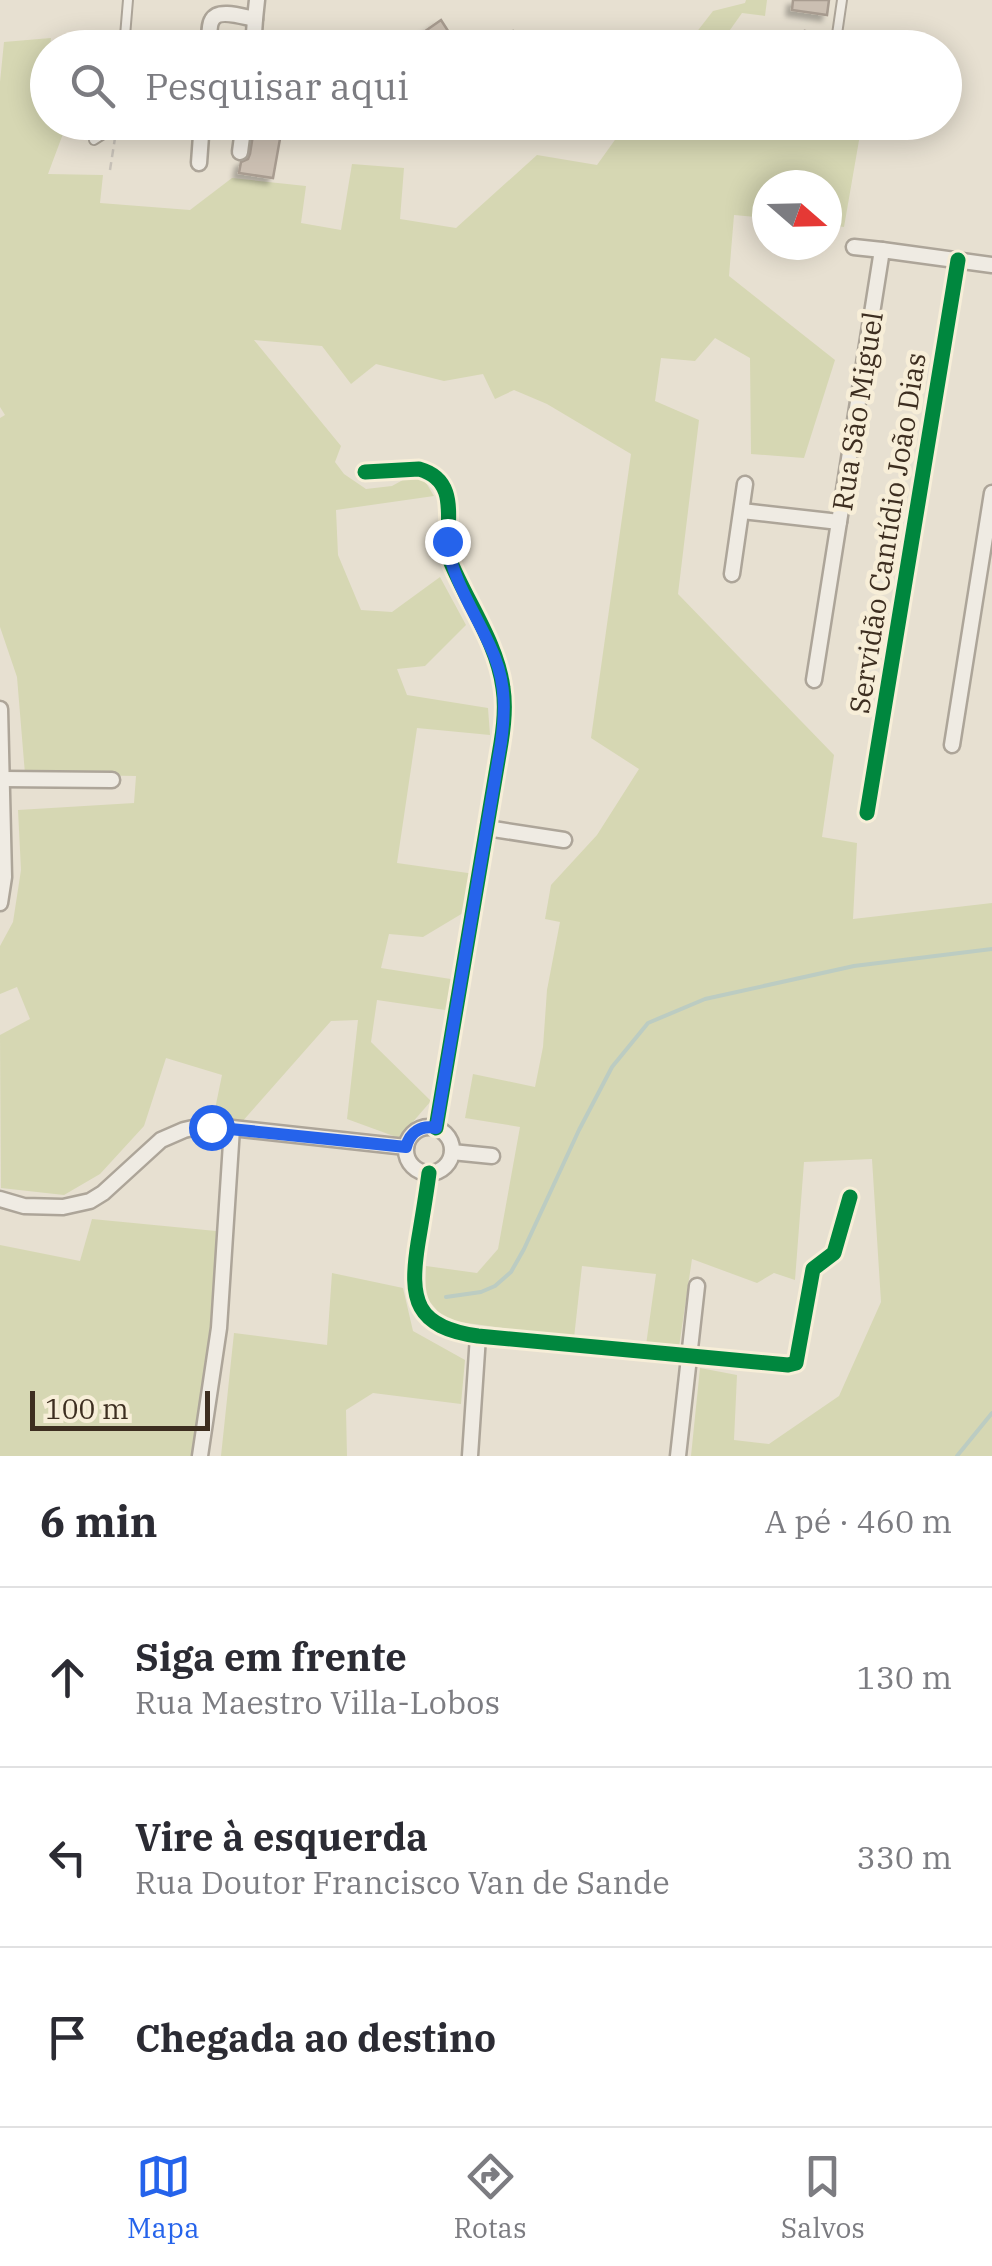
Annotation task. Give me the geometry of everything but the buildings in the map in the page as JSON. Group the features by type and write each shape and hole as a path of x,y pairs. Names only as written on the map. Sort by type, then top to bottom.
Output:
{"street":[{"path":"254,30 257,0"},
{"path":"210,30 216,15 255,19"},
{"path":"199,162 201,140"},
{"path":"240,152 242,140"},
{"path":"854,247 992,265"},
{"name":"Rua São Miguel","path":"814,680 882,250"},
{"name":"Servidão Cantídio João Dias","path":"866,813 958,260"},
{"path":"366,472 419,469 443,483 449,558 494,655 503,688 504,724 436,1128"},
{"path":"732,574 746,484"},
{"path":"952,746 992,493"},
{"path":"742,510 839,522"},
{"path":"0,709 4,877 0,903"},
{"path":"3,779 112,780"},
{"path":"487,828 564,840"},
{"path":"0,1199 24,1206 76,1205 103,1193 161,1140 198,1128 232,1128 406,1147"},
{"path":"200,1456 219,1328 232,1128"},
{"path":"436,1128 448,1137 452,1152 447,1164 436,1172 415,1168 407,1154 408,1140 417,1130 436,1128"},
{"path":"452,1152 492,1156"},
{"path":"429,1172 414,1276 423,1312 442,1328 478,1336 788,1365 796,1363 813,1269 834,1253 850,1197"},
{"path":"678,1456 697,1286"},
{"path":"470,1456 478,1336"}],"lane":[{"path":"126,30 128,0"},
{"path":"838,30 842,0"}],"path":[{"path":"110,170 114,140"}],"green space":[{"path":"767,0 765,16 742,13 730,30 698,30 713,11"},
{"path":"30,40 30,140 61,140 48,174 103,175 100,203 190,210 232,178 306,186 301,223 341,230 352,164 404,168 400,219 456,228 537,155 597,165 615,140 859,140 844,227 842,170 752,170 752,217 734,215 729,276 835,360 804,458 751,454 750,358 715,338 695,361 661,358 655,401 699,420 678,594 834,755 822,837 857,843 853,919 992,903 992,1456 691,1456 700,1368 737,1375 734,1440 769,1444 839,1396 881,1302 872,1159 804,1162 795,1280 774,1273 757,1283 692,1259 679,1347 646,1345 656,1274 582,1266 574,1338 445,1320 425,1296 426,1266 477,1273 498,1249 520,1127 465,1118 473,1074 535,1087 560,922 545,919 551,885 597,835 639,769 591,738 631,454 547,404 514,390 495,399 483,374 444,381 376,364 351,384 322,346 254,340 341,446 335,462 344,474 366,489 392,486 419,471 434,496 336,510 338,555 361,610 392,612 440,577 466,625 425,666 397,669 407,695 488,708 490,735 417,728 397,863 475,874 468,910 423,937 389,934 381,968 457,980 452,1011 377,1000 371,1042 431,1101 399,1138 347,1119 358,1020 331,1021 241,1123 214,1114 222,1075 166,1058 144,1126 100,1174 64,1195 1,1188 0,1035 30,1019 17,987 0,994 0,946 13,922 21,870 18,810 134,803 136,776 25,774 17,677 0,627 0,418 5,415 0,407 0,82 4,42"},
{"path":"92,1219 216,1231 215,1325 192,1456 0,1456 0,1245 80,1261"},
{"path":"332,1273 403,1288 413,1331 465,1360 461,1404 373,1393 346,1410 347,1456 221,1456 234,1333 327,1345"}],"waterway":[{"path":"446,1297 481,1292 511,1272 612,1067 648,1023 705,999 854,966 992,949"},
{"path":"957,1456 992,1413"}],"cycle path":[{"path":"867,813 958,260"},
{"path":"365,472 419,469 441,483 448,505 449,558 488,638 504,695 502,736 436,1128"},
{"path":"429,1173 415,1263 416,1295 429,1318 441,1326 478,1336 788,1365 796,1363 813,1269 834,1253 850,1197"}],"route":[{"path":"211,1127 406,1147 417,1130 436,1128 504,724 499,670 455,573 447,541"}]}
